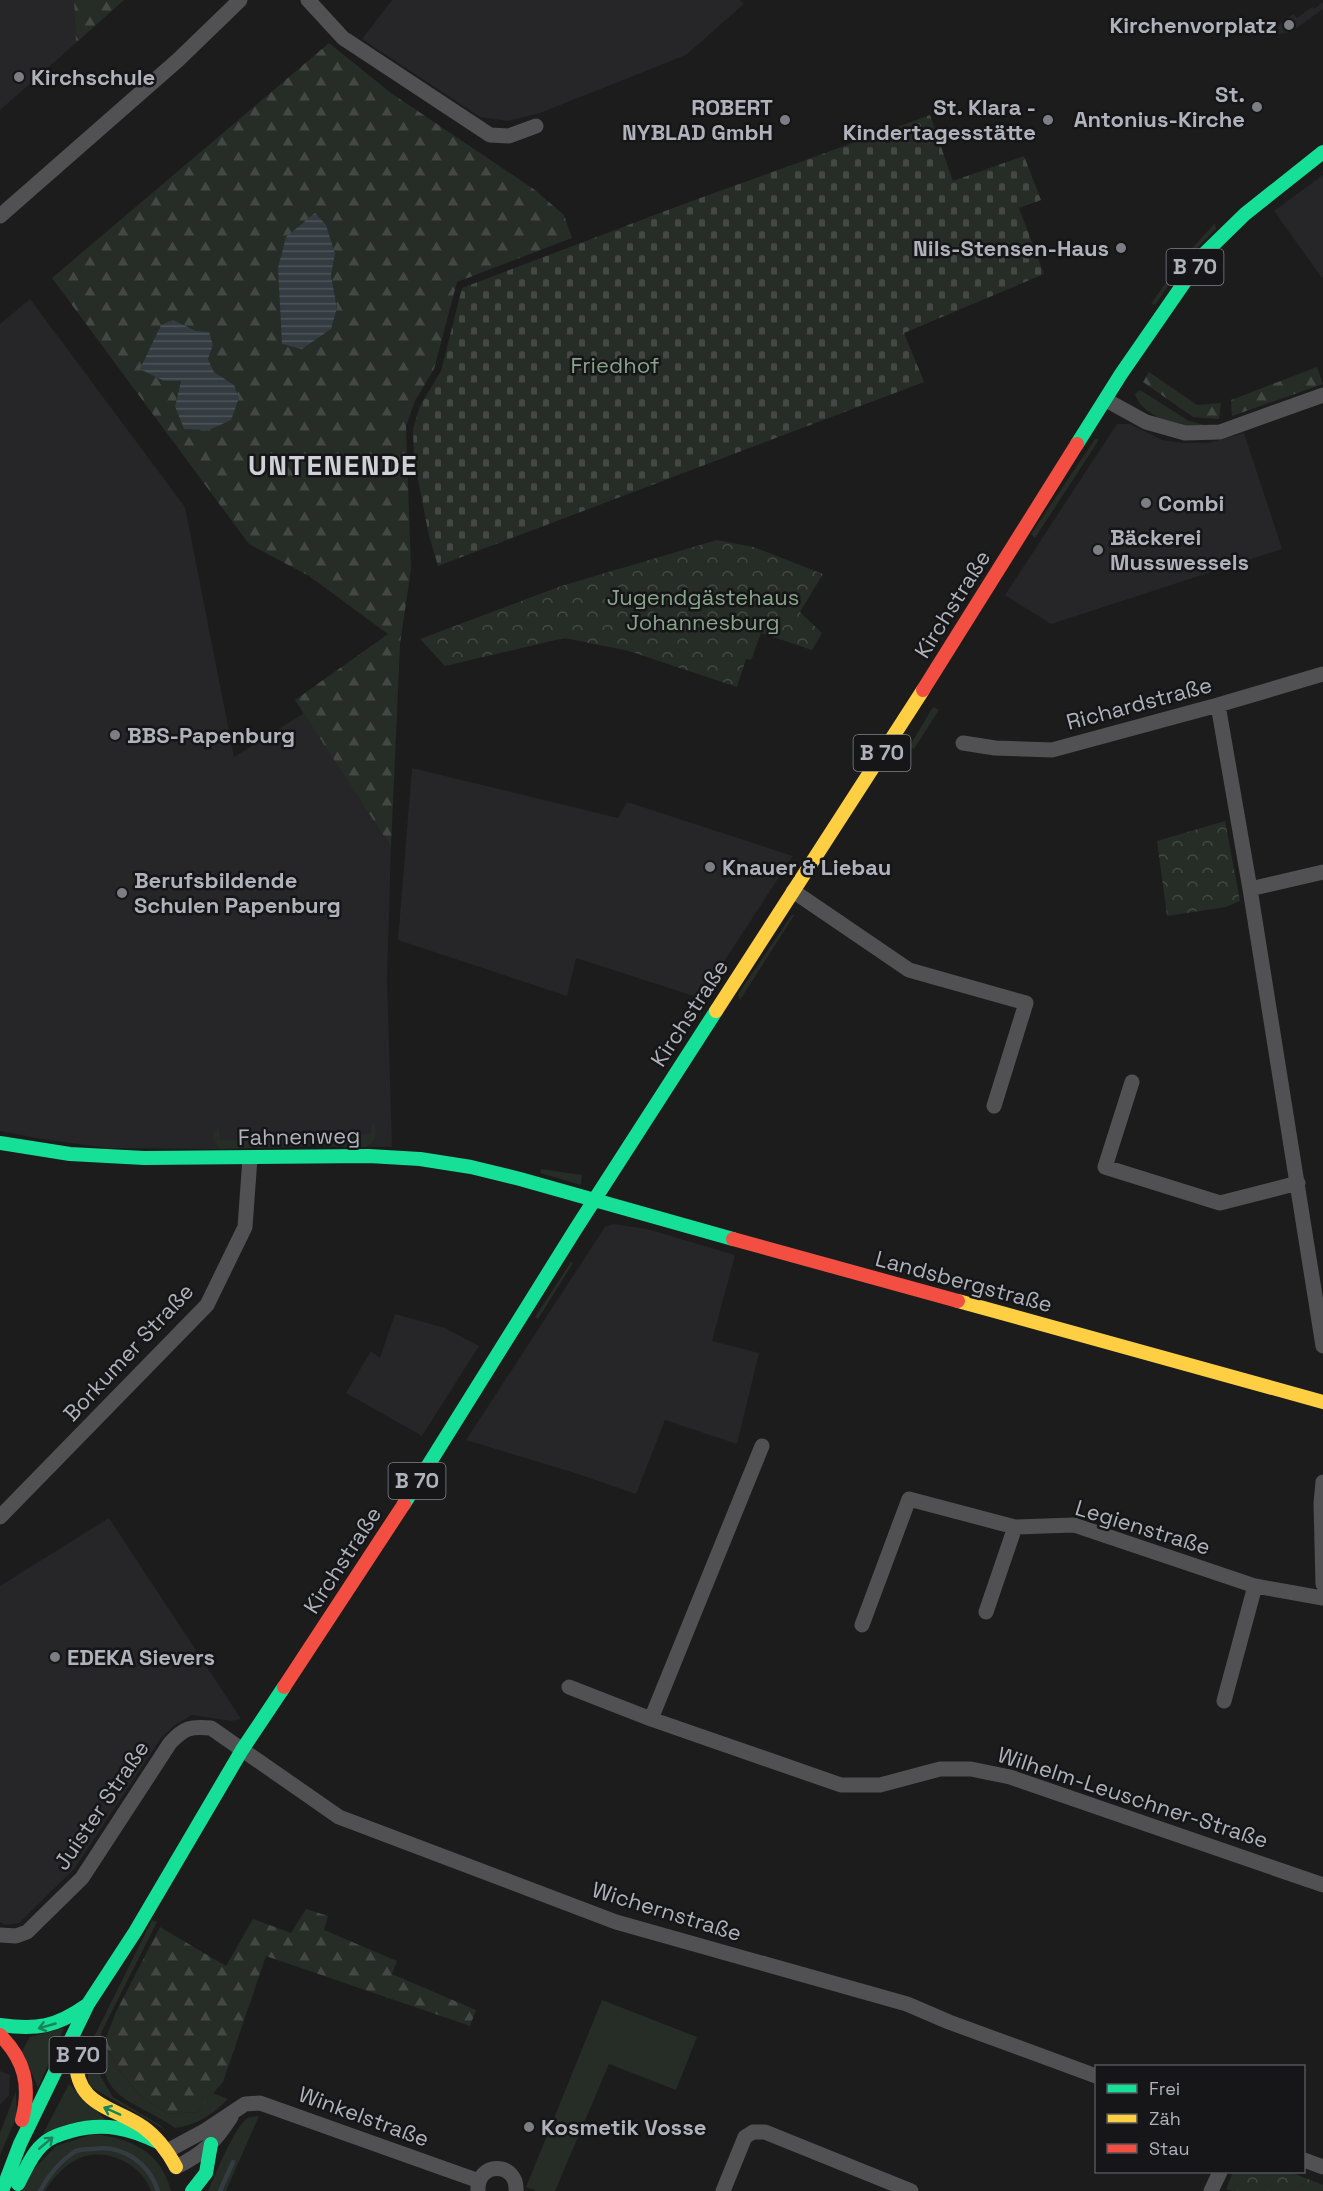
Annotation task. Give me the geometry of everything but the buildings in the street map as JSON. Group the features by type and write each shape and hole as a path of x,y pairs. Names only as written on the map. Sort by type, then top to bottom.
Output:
{"main road":[{"name":"Kirchstraße","path":"10,2173 20,2144 88,2004 135,1932 242,1750 381,1540 594,1201 1153,326 1204,254 1245,214 1323,152"},
{"name":"Fahnenweg","path":"0,1143 36,1151 97,1155 250,1158 382,1157 428,1161 473,1167 533,1181 594,1201"},
{"name":"Landsbergstraße","path":"594,1201 1323,1402"},
{"name":"Kirchstraße","path":"10,2173 46,2114 76,2058 114,1983 135,1932"},
{"path":"0,2025 31,2030 45,2027 69,2018 88,2004"},
{"path":"0,2035 20,2058 26,2072 28,2092 20,2125 20,2144"},
{"path":"76,2058 77,2077 89,2097 95,2103 146,2128 164,2147 183,2182 206,2173 211,2144"},
{"path":"14,2191 32,2157 47,2141 62,2133 89,2125 106,2125 139,2133 164,2147"},
{"name":"B 70","path":"2,2191 10,2173"}],"street":[{"path":"0,216 178,60 240,0"},
{"path":"308,0 343,38 490,135 509,136 536,126"},
{"path":"1106,400 1146,422 1185,433 1220,432 1323,395"},
{"name":"Richardstraße","path":"963,743 995,748 1052,750 1323,674"},
{"path":"1218,705 1250,889 1323,1346"},
{"path":"1250,889 1323,872"},
{"path":"793,891 909,970 1026,1003 994,1106"},
{"path":"1132,1082 1105,1167 1220,1203 1298,1183"},
{"name":"Borkumer Straße","path":"0,1516 207,1305 245,1227 250,1158"},
{"path":"651,1719 762,1446"},
{"path":"1323,1482 1321,1503 1323,1584"},
{"name":"Legienstraße","path":"862,1625 909,1499 1015,1527 1074,1525 1255,1586 1323,1598"},
{"path":"986,1612 1015,1527"},
{"path":"1224,1701 1255,1586"},
{"name":"Wilhelm-Leuschner-Straße","path":"568,1687 651,1719 841,1785 880,1785 940,1769 971,1769 1010,1777 1323,1885"},
{"name":"Juister Straße","path":"0,1935 16,1936 27,1932 82,1878 180,1731 195,1726 211,1728 242,1750"},
{"name":"Wichernstraße","path":"242,1750 339,1817 616,1922 907,2004 949,2022 1095,2076"},
{"name":"Winkelstraße","path":"164,2147 206,2130 245,2104 260,2103 478,2186 487,2171 499,2168 511,2174 515,2179 516,2191"},
{"path":"183,2182 197,2156 211,2144 234,2112"},
{"path":"723,2191 745,2137 753,2132 765,2132 911,2191"},
{"path":"1305,2160 1323,2167"},
{"path":"1211,2191 1220,2173"}],"shaded area":[{"name":"Kirchschule","path":"0,0 74,0 76,43 0,110"},
{"path":"392,0 740,0 744,4 686,55 540,113 508,121 480,117 362,39"},
{"name":"Kirchenvorplatz","path":"1323,2 1323,9 1291,32 1263,37 1293,14 1297,18"},
{"path":"1323,175 1323,278 1322,278 1274,211"},
{"path":"315,213 326,225 335,254 331,275 337,308 331,329 302,349 282,344 278,268 286,237"},
{"name":"BBS-Papenburg","path":"30,299 185,507 234,757 304,713 391,847 387,979 392,1147 108,1148 0,1131 0,324"},
{"path":"173,320 196,331 209,332 213,345 208,359 214,372 234,385 239,398 231,420 209,430 184,429 175,406 181,381 164,381 140,369 161,325"},
{"path":"1117,424 1130,424 1162,440 1182,443 1209,443 1244,433 1282,549 1051,624 1005,595"},
{"path":"412,768 618,818 627,802 793,856 700,998 576,958 567,996 398,940"},
{"path":"613,1224 647,1229 735,1255 712,1341 759,1353 737,1444 665,1420 636,1494 466,1440 605,1227"},
{"path":"395,1314 445,1328 479,1346 422,1436 346,1393 371,1351 380,1358"},
{"path":"109,1518 241,1719 231,1721 192,1715 175,1725 161,1738 74,1869 19,1923 5,1925 0,1922 0,1586"},
{"path":"0,2071 10,2075 9,2095 0,2105"}],"green space":[{"path":"74,0 124,0 76,43"},
{"path":"329,43 391,93 535,190 564,215 572,238 457,282 434,369 415,401 406,426 411,569 400,644 391,847 295,700 388,634 309,576 249,544 52,278","holes":["335,254 331,275 337,308 282,344","173,321 196,331 213,345 208,359 214,372 234,385 175,406 181,381"]},
{"name":"Friedhof","path":"930,115 953,181 1024,156 1041,200 1019,208 1044,274 904,333 924,382 438,566 429,536 414,459 413,429 420,406 441,371 462,288 681,205"},
{"path":"1215,223 1216,229 1187,258 1155,305 1151,304 1184,257"},
{"path":"1317,367 1323,384 1232,416 1231,400"},
{"path":"1149,372 1197,405 1221,403 1219,419 1193,417 1143,382"},
{"path":"1140,390 1189,421 1213,427 1182,426 1157,417 1138,401 1135,394"},
{"path":"1095,439 1098,439 1097,443 1035,538 1031,534"},
{"name":"Jugendgästehaus Johannesburg","path":"717,540 754,547 823,574 800,612 822,633 812,650 761,633 751,660 746,659 737,687 629,651 564,638 445,666 420,639 561,586"},
{"path":"933,707 939,710 914,749 909,747"},
{"path":"1225,821 1240,901 1226,907 1167,916 1157,841"},
{"path":"795,914 740,1000 738,994 791,916"},
{"path":"371,1122 375,1126 375,1136 366,1147 220,1149 213,1139 213,1133 219,1127 220,1140 371,1134"},
{"path":"541,1169 582,1175 581,1185 540,1173"},
{"path":"571,1262 573,1263 538,1319 535,1317"},
{"path":"306,1909 328,1916 324,1930 397,1961 392,1974 476,2010 470,2026 266,1956 223,2082 197,2112 167,2114 140,2095 121,2073 104,2043 116,2012 160,1927 226,1966 253,1919 291,1933"},
{"path":"152,1920 157,1922 102,2031 97,2055 101,2077 113,2097 165,2130 89,2086 85,2055"},
{"path":"602,2000 697,2037 676,2090 609,2064 555,2191 536,2191 526,2187"},
{"path":"64,2028 38,2088 22,2051 30,2037"},
{"path":"104,2043 121,2073 140,2095 167,2114 197,2112 213,2093 228,2099 204,2118 175,2128 123,2098 113,2089 106,2077 103,2062"},
{"path":"69,2084 105,2119 43,2134"},
{"path":"16,2091 17,2116 0,2155 0,2133"},
{"path":"259,2116 226,2191 208,2191 240,2126 248,2118"},
{"path":"93,2134 131,2143 152,2156 166,2177 171,2191 151,2191 139,2172 129,2164 108,2155 96,2154 85,2156 69,2164 45,2191 20,2191 31,2172 56,2146"},
{"path":"1233,2173 1293,2173 1323,2185 1323,2191 1232,2191 1226,2189"}],"waterway":[{"path":"40,2191 54,2170 74,2152 104,2148 124,2153 141,2164 154,2181 158,2191"},
{"path":"220,2191 233,2162"}],"traffic: fast":[{"path":"1077,444 1121,374 1204,254 1245,214 1323,152"},
{"path":"404,1504 575,1230 716,1011"},
{"path":"0,1143 70,1154 144,1158 369,1156 420,1159 471,1167 520,1179 733,1239"},
{"path":"2,2191 20,2144 88,2004 135,1932 242,1750 284,1687"},
{"path":"0,2025 25,2027 46,2025 66,2018 87,2005"},
{"path":"18,2184 38,2149 52,2138 71,2131 95,2127 117,2128 160,2143"},
{"path":"192,2191 206,2173 211,2144"}],"traffic: slow":[{"path":"716,1011 923,690"},
{"path":"958,1301 1323,1402"},
{"path":"76,2058 77,2074 89,2095 98,2103 148,2131 162,2145 176,2167"}],"traffic: jam":[{"path":"923,690 1077,444"},
{"path":"733,1239 958,1301"},
{"path":"284,1687 404,1504"},
{"path":"0,2035 15,2054 24,2074 26,2096 22,2120"}],"place":[{"name":"Kirchenvorplatz","path":"1289,25"},
{"name":"Kirchschule","path":"19,77"},
{"name":"St. Antonius-Kirche","path":"1257,107"},
{"name":"ROBERT NYBLAD GmbH","path":"785,120"},
{"name":"St. Klara - Kindertagesstätte","path":"1048,120"},
{"name":"Nils-Stensen-Haus","path":"1121,248"},
{"name":"Combi","path":"1146,503"},
{"name":"Bäckerei Musswessels","path":"1098,550"},
{"name":"BBS-Papenburg","path":"115,735"},
{"name":"Knauer & Liebau","path":"710,867"},
{"name":"Berufsbildende Schulen Papenburg","path":"122,893"},
{"name":"EDEKA Sievers","path":"55,1657"},
{"name":"Kosmetik Vosse","path":"529,2127"}],"district":[{"name":"UNTENENDE","path":"333,465"}]}
